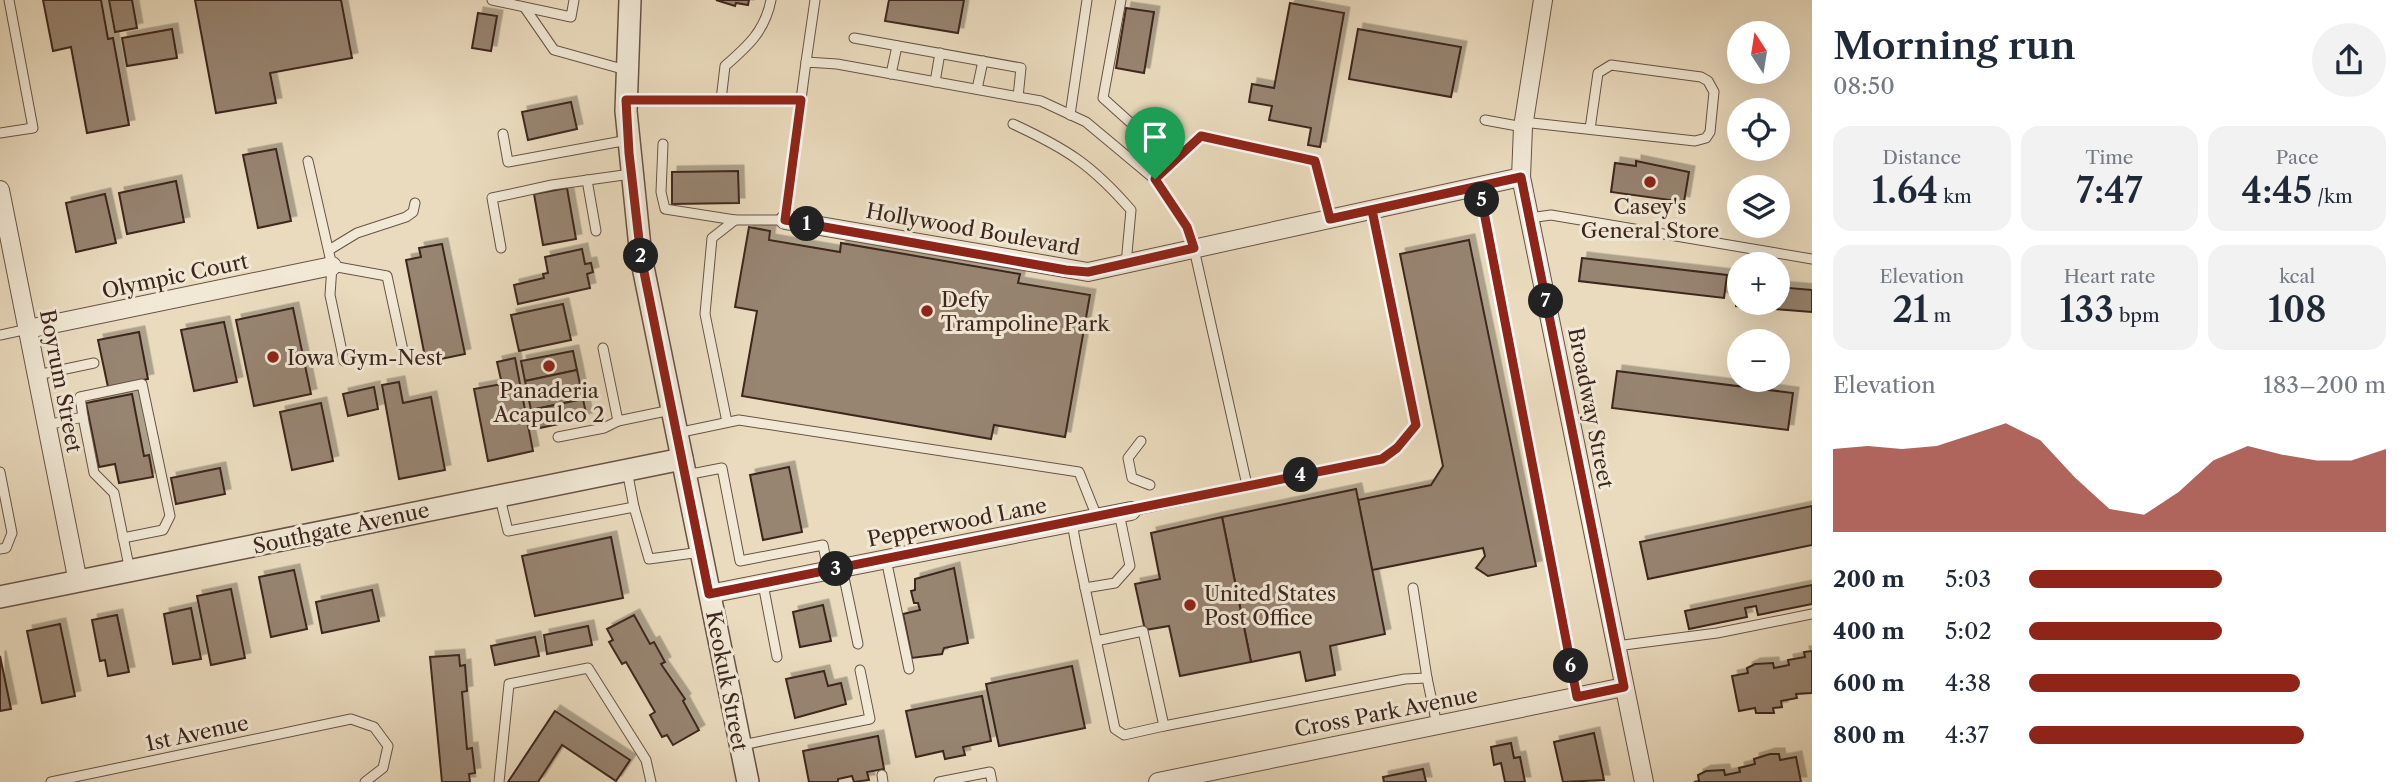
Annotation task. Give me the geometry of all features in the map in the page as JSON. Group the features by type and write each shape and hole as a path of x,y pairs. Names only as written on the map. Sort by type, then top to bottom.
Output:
{"street":[{"name":"Keokuk Street","path":"630,0 626,100 641,257 748,782"},
{"name":"Broadway Street","path":"1543,0 1523,125 1521,177 1644,782"},
{"name":"Hollywood Boulevard","path":"785,220 1088,272 1521,177"},
{"name":"Boyrum Street","path":"0,190 78,582"},
{"name":"Olympic Court","path":"28,329 331,258"},
{"name":"Southgate Avenue","path":"0,597 626,470 684,467"},
{"name":"Pepperwood Lane","path":"709,594 1125,512"},
{"name":"Cross Park Avenue","path":"1158,782 1624,687"}],"lane":[{"path":"0,133 33,128 9,0"},
{"path":"489,1 571,17 574,0"},
{"path":"721,100 725,66 755,40 768,17 771,0"},
{"path":"663,144 661,192 665,209 734,219 785,220 815,0"},
{"path":"1070,115 1087,0"},
{"path":"1121,0 1103,98 1172,160"},
{"path":"525,8 554,50 626,70"},
{"path":"854,38 1021,68 1018,97"},
{"path":"891,74 897,46"},
{"path":"935,82 940,53"},
{"path":"977,89 983,61"},
{"path":"806,62 1041,101 1086,122 1113,141 1155,179 1187,227 1194,248 1247,485"},
{"path":"1485,120 1695,141 1706,138 1710,132 1714,92 1708,81 1701,77 1611,65 1598,73 1590,129"},
{"path":"626,100 801,100"},
{"path":"1013,124 1063,148 1100,175 1131,210 1126,264"},
{"path":"503,134 508,162 628,141"},
{"path":"1155,179 1172,160 1201,136 1315,161 1330,219"},
{"path":"308,161 331,258 330,295 344,361"},
{"path":"501,248 492,198 631,174"},
{"path":"587,180 596,231"},
{"path":"1479,186 1577,697"},
{"path":"331,258 357,233 406,217 413,212 415,203"},
{"path":"1085,589 1115,583 1130,566 1125,512 1382,459 1397,448 1416,425 1372,210"},
{"path":"1529,218 1551,215 1812,259"},
{"path":"727,422 705,314 712,238 734,219"},
{"path":"331,258 387,276 404,355"},
{"path":"0,335 28,329"},
{"path":"603,348 618,421"},
{"path":"37,375 94,363"},
{"path":"123,538 163,530 170,516 142,384 80,397 94,473 114,493 123,538 130,571"},
{"path":"558,437 673,410"},
{"path":"47,425 83,417"},
{"path":"677,433 739,419 1079,472 1097,517"},
{"path":"1142,441 1128,458 1132,478 1150,485"},
{"path":"684,467 722,468 740,561 824,545 835,569 858,644"},
{"path":"626,470 649,559 701,552"},
{"path":"0,471 12,538 6,548 0,549"},
{"path":"499,496 508,531 634,507"},
{"path":"1072,523 1115,729 1124,735 1405,679 1427,678"},
{"path":"887,559 909,669"},
{"path":"763,584 777,657"},
{"path":"1413,588 1437,725"},
{"path":"1616,646 1717,633 1812,614"},
{"path":"1096,641 1143,631 1164,726"},
{"path":"499,782 509,684 588,667 646,760 651,782"},
{"path":"740,745 870,719 860,670"},
{"name":"1st Avenue","path":"51,782 351,719 374,727 388,747 383,768 365,782"},
{"path":"939,782 990,772 992,782"}],"building":[{"path":"43,0 101,0 108,39 113,38 129,125 87,133 71,47 53,51"},
{"path":"109,0 132,0 137,28 115,32"},
{"path":"195,0 341,0 352,58 270,73 276,103 216,113"},
{"path":"716,0 749,0 748,5 736,3 735,6"},
{"path":"889,0 964,0 958,33 885,21"},
{"path":"1290,3 1344,13 1320,147 1308,145 1311,128 1269,120 1272,106 1249,102 1252,84 1274,88"},
{"path":"1126,8 1154,12 1144,73 1116,68"},
{"path":"478,13 497,16 491,51 472,48"},
{"path":"172,29 177,58 127,66 122,38"},
{"path":"1358,29 1461,47 1451,97 1349,79"},
{"path":"571,102 577,129 528,140 522,112"},
{"path":"276,149 291,221 258,228 243,155"},
{"name":"Casey's General Store","path":"1636,161 1689,172 1684,202 1611,192 1615,163 1636,166"},
{"path":"738,171 739,203 672,204 672,172"},
{"path":"176,181 184,222 127,234 119,193"},
{"path":"567,188 576,239 543,245 534,194"},
{"path":"105,194 116,243 76,252 66,203"},
{"path":"749,227 770,231 769,240 840,252 841,243 1020,274 1018,283 1090,295 1065,437 994,425 991,439 742,396 757,311 735,307"},
{"path":"1469,240 1536,566 1488,576 1476,568 1485,556 1483,548 1372,570 1358,500 1431,485 1443,466 1400,254"},
{"path":"442,244 465,354 426,362 406,260 421,257 419,248"},
{"path":"582,249 585,264 591,263 593,272 587,274 590,288 518,304 514,285 544,278 543,274 548,273 545,257"},
{"path":"1582,258 1727,275 1724,298 1579,281"},
{"path":"1790,288 1812,290 1812,312 1790,310"},
{"path":"563,304 571,340 519,351 511,315"},
{"name":"Iowa Gym-Nest","path":"293,308 311,394 254,406 236,320"},
{"path":"224,322 237,382 194,391 181,330"},
{"path":"139,332 148,379 108,387 98,340"},
{"name":"Panaderia Acapulco 2","path":"573,351 577,370 525,381 521,361"},
{"path":"515,358 533,451 488,461 474,389 502,384 497,362"},
{"name":"Panaderia Acapulco 2","path":"577,370 583,399 531,410 525,381"},
{"path":"1617,371 1727,385 1727,392 1793,393 1788,430 1612,408"},
{"path":"399,382 403,403 431,397 445,470 399,479 382,385"},
{"path":"374,387 378,409 348,416 343,394"},
{"path":"132,394 144,456 149,455 153,477 119,483 115,464 99,467 86,403"},
{"path":"583,399 587,418 535,429 531,410"},
{"path":"321,403 333,461 292,470 280,412"},
{"path":"789,467 802,532 763,540 750,475"},
{"path":"220,468 225,494 176,504 171,478"},
{"path":"1356,489 1385,634 1330,646 1335,675 1306,681 1300,652 1251,662 1222,517"},
{"path":"1812,506 1812,545 1648,579 1640,542"},
{"name":"United States Post Office","path":"1222,517 1251,662 1180,676 1169,626 1145,630 1135,584 1160,579 1151,533"},
{"path":"611,537 623,598 535,616 522,556"},
{"path":"954,568 968,643 944,648 942,654 912,658 903,614 920,610 918,603 914,603 911,591 915,590 915,579"},
{"path":"294,570 307,629 271,637 259,577"},
{"path":"1812,585 1812,604 1758,615 1756,606 1745,608 1747,617 1689,629 1685,611"},
{"path":"231,589 245,658 211,665 197,596"},
{"path":"372,590 379,621 322,633 316,602"},
{"path":"823,605 831,641 800,647 793,612"},
{"path":"191,608 201,659 173,664 164,614"},
{"path":"117,615 129,672 108,676 105,660 100,661 92,620"},
{"path":"634,615 650,644 654,642 665,662 661,664 685,699 683,701 699,730 673,745 667,735 662,737 650,715 655,712 626,662 622,664 609,642 613,640 607,629"},
{"path":"60,624 75,696 42,703 27,631"},
{"path":"588,626 592,645 547,654 544,635"},
{"path":"535,637 539,656 495,665 491,646"},
{"path":"1812,651 1812,693 1796,694 1797,698 1781,701 1782,707 1773,708 1774,713 1756,713 1755,708 1739,711 1732,676 1748,673 1747,668 1755,664 1773,663 1774,668 1789,665 1788,660 1805,657 1804,652"},
{"path":"459,655 460,666 465,665 467,691 462,692 467,749 472,748 475,773 469,774 470,782 442,782 430,657"},
{"path":"0,656 11,709 0,711"},
{"path":"1072,666 1085,728 999,746 986,684"},
{"path":"824,671 828,686 841,683 846,704 795,718 786,679"},
{"path":"982,696 991,741 963,747 965,755 945,759 943,751 916,757 906,711"},
{"path":"555,711 630,760 616,781 562,745 538,782 508,782"},
{"path":"1594,733 1604,780 1563,782 1554,742"},
{"path":"878,736 884,769 867,772 869,780 854,782 852,776 838,779 838,782 809,782 803,751"},
{"path":"1511,743 1514,758 1520,757 1525,782 1505,782 1501,763 1494,765 1491,747"},
{"path":"1779,754 1780,760 1796,757 1801,782 1694,782 1699,781 1698,775 1706,771 1724,770 1725,775 1740,772 1739,768 1755,764 1754,759"},
{"path":"1423,769 1426,782 1384,782 1383,777"}],"place":[{"name":"Casey's General Store","path":"1650,182"},
{"name":"Defy Trampoline Park","path":"927,311"},
{"name":"Iowa Gym-Nest","path":"273,357"},
{"name":"Panaderia Acapulco 2","path":"549,366"},
{"name":"United States Post Office","path":"1190,605"}],"route":[{"path":"1155,179 1172,160 1201,136 1315,161 1330,219 1521,177 1624,687 1577,697 1538,486 1479,186 1372,210 1416,425 1397,448 1382,459 709,594 641,257 626,100 801,100 785,220 1066,270 1088,272 1194,248 1187,227 1155,179"}]}
